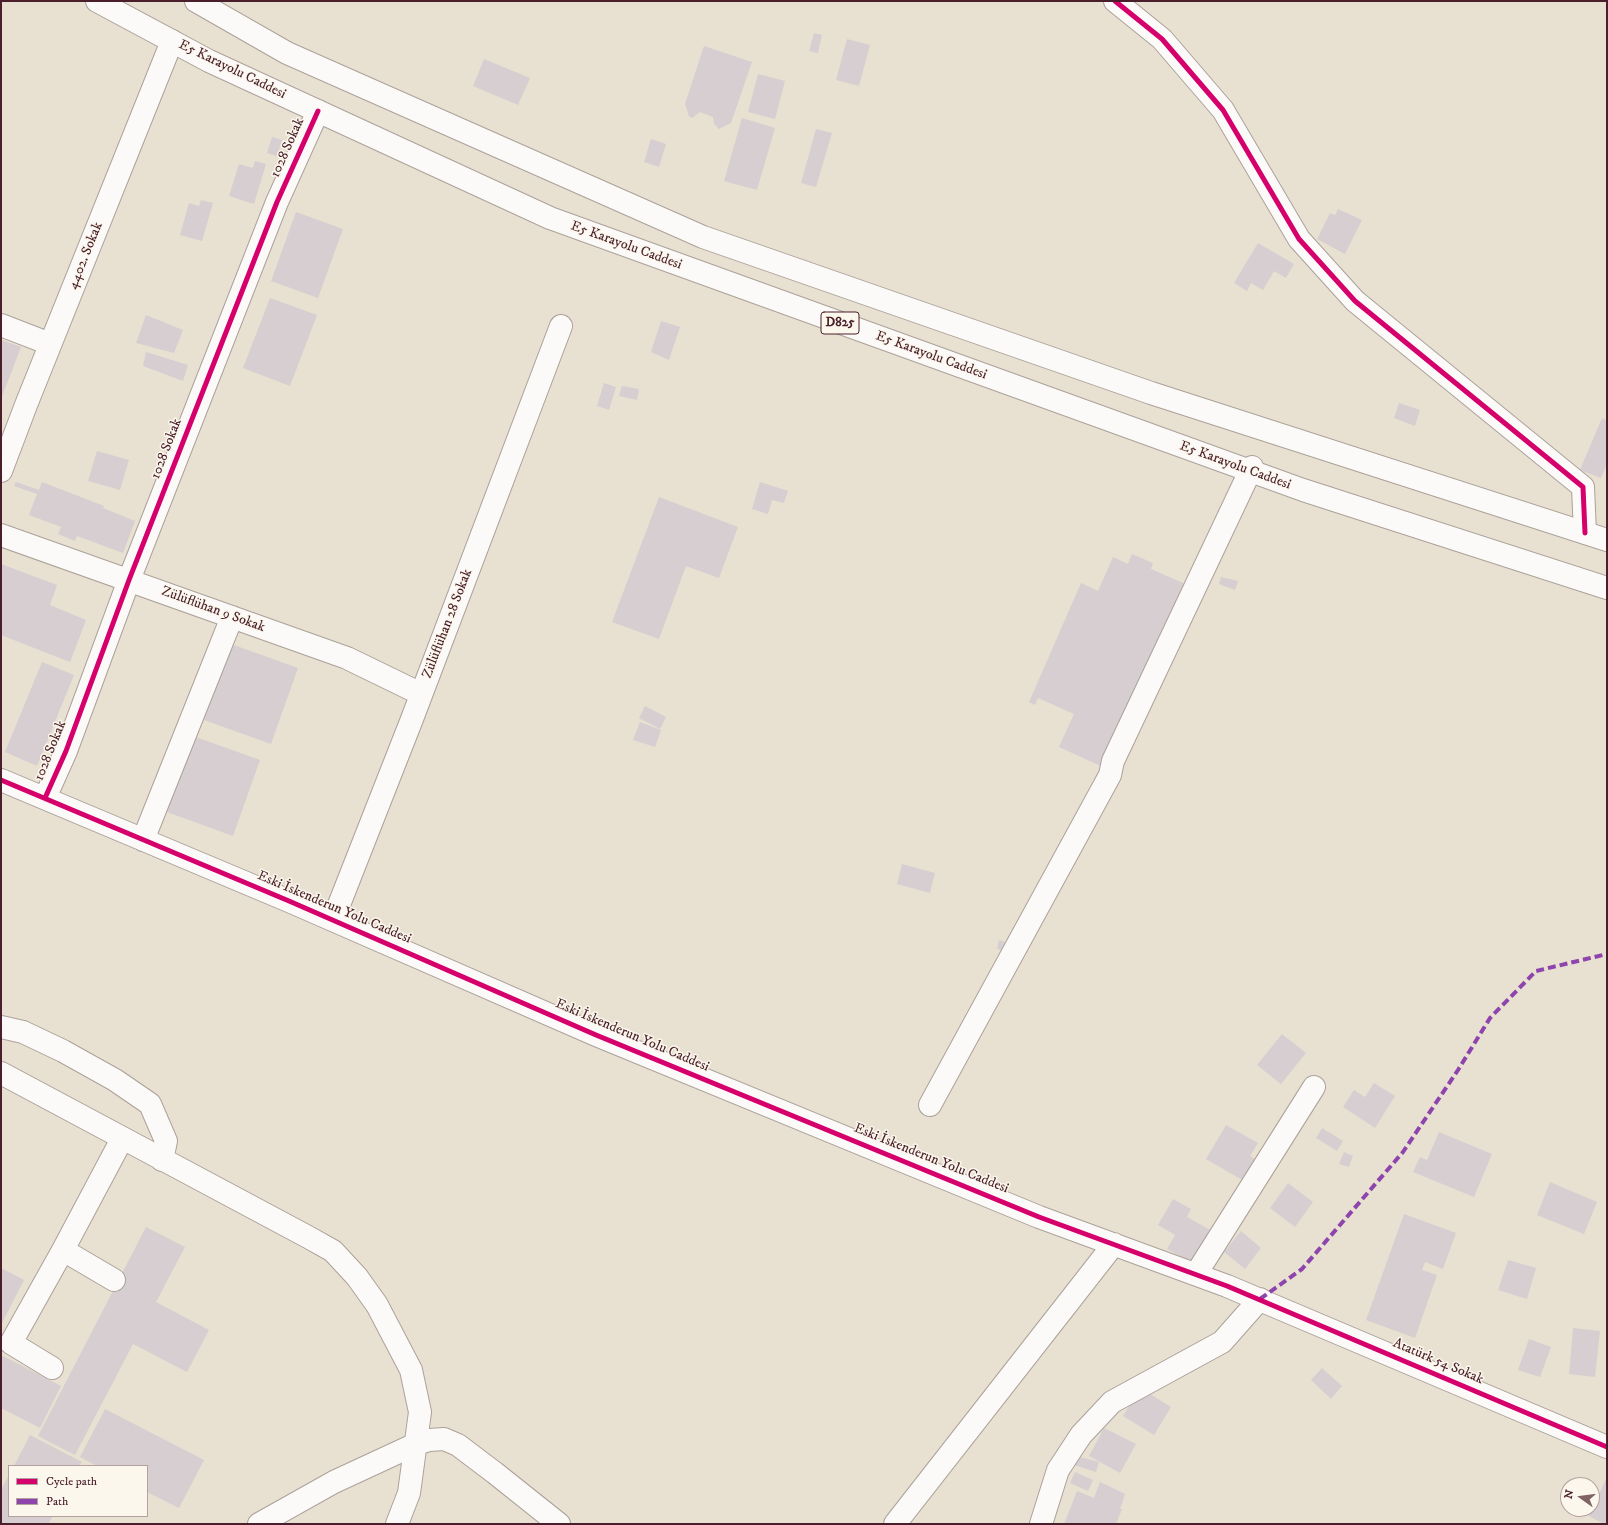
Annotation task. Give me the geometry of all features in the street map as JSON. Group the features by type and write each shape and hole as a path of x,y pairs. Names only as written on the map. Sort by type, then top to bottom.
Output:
{"main road":[{"name":"E5 Karayolu Caddesi","path":"97,1 209,61 550,218 1251,469 1304,490 1607,588"},
{"name":"D825","path":"196,1 287,52 703,237 1150,393 1607,540"},
{"path":"1115,1 1162,39 1223,110 1298,239 1355,301 1583,487 1585,533"},
{"name":"4402. Sokak","path":"1,470 172,41"},
{"name":"1028 Sokak","path":"45,798 66,751 129,580 277,202 318,111"},
{"path":"1,324 50,344"},
{"name":"Zülüflühan 28 Sokak","path":"332,920 421,694 561,326"},
{"path":"930,1104 1110,775 1113,762 1251,469"},
{"name":"Zülüflühan 9 Sokak","path":"1,535 347,658 421,694"},
{"path":"143,840 232,617"},
{"name":"Eski İskenderun Yolu Caddesi","path":"1,780 332,920 603,1038 1039,1217 1260,1299"},
{"path":"1,1027 23,1032 63,1051 115,1080 150,1104 166,1141 162,1160"},
{"path":"1,1073 332,1251 357,1277 377,1305 411,1370 420,1412 409,1494 397,1524"},
{"path":"1196,1274 1314,1087"},
{"path":"52,1368 11,1343 63,1250 122,1139"},
{"path":"895,1524 1114,1244"},
{"path":"63,1250 114,1280"},
{"path":"1041,1524 1058,1470 1081,1436 1112,1402 1222,1342 1260,1299"},
{"name":"Atatürk 54 Sokak","path":"1260,1299 1607,1447"},
{"path":"259,1524 334,1482 416,1444 429,1440 444,1439 458,1445 495,1472 559,1524"}],"building":[{"path":"814,33 822,35 818,53 809,51"},
{"path":"847,39 870,45 859,86 836,80"},
{"path":"704,46 752,62 731,123 719,129 714,124 713,117 700,112 692,118 689,116 685,104"},
{"path":"484,59 530,78 518,105 473,86"},
{"path":"758,74 785,81 775,119 748,112"},
{"path":"742,118 775,128 757,190 724,181"},
{"path":"816,129 832,133 816,187 801,183"},
{"path":"272,137 282,140 277,156 267,153"},
{"path":"651,139 666,144 659,167 644,162"},
{"path":"255,161 266,164 254,204 229,196 239,164 253,168"},
{"path":"201,200 213,203 202,241 180,235 189,203 199,206"},
{"path":"1338,209 1362,220 1345,254 1317,239 1330,213 1335,215"},
{"path":"296,212 343,229 318,298 271,281"},
{"path":"1258,243 1294,264 1286,278 1274,271 1263,290 1251,283 1247,291 1234,283"},
{"path":"270,298 317,315 290,386 243,368"},
{"path":"146,315 183,330 174,353 136,343"},
{"path":"661,321 680,327 669,360 651,352"},
{"path":"1,340 21,347 1,399"},
{"path":"146,352 188,365 183,381 143,366"},
{"path":"604,383 616,387 609,410 597,406"},
{"path":"622,386 639,389 637,400 619,396"},
{"path":"1399,403 1420,410 1415,426 1394,418"},
{"path":"1602,418 1607,421 1607,464 1601,478 1580,470"},
{"path":"97,451 129,460 120,490 88,481"},
{"path":"16,482 39,490 42,482 104,506 103,508 135,521 123,553 77,536 75,541 58,534 61,527 29,515 37,494 14,486"},
{"path":"760,482 788,491 784,503 772,500 768,514 752,509"},
{"path":"659,497 738,527 719,578 686,566 659,639 612,622"},
{"path":"1132,554 1153,563 1151,569 1190,586 1105,768 1059,747 1074,714 1038,698 1035,705 1029,702 1081,583 1098,591 1113,557 1128,564"},
{"path":"1,564 57,585 50,605 86,620 70,662 1,635"},
{"path":"1221,577 1238,581 1235,590 1219,584"},
{"path":"231,644 298,668 271,744 204,720"},
{"path":"42,662 74,675 37,766 5,752"},
{"path":"645,706 666,717 660,729 639,718"},
{"path":"640,722 661,730 655,747 633,740"},
{"path":"193,736 260,760 233,836 167,812"},
{"path":"902,864 935,873 930,893 897,884"},
{"path":"999,940 1008,943 1006,951 997,949"},
{"path":"1282,1034 1306,1053 1281,1084 1257,1065"},
{"path":"1374,1083 1395,1096 1375,1128 1343,1107 1354,1090 1365,1097"},
{"path":"1226,1125 1258,1143 1250,1156 1256,1160 1244,1181 1206,1159"},
{"path":"1322,1128 1343,1141 1337,1151 1316,1138"},
{"path":"1439,1132 1492,1154 1474,1197 1413,1172 1420,1157 1427,1160"},
{"path":"1344,1152 1353,1156 1349,1167 1339,1164"},
{"path":"1550,1182 1597,1202 1584,1234 1537,1215"},
{"path":"1288,1183 1313,1202 1295,1227 1270,1208"},
{"path":"1173,1199 1191,1209 1187,1217 1212,1231 1193,1264 1167,1249 1175,1235 1158,1225"},
{"path":"1404,1214 1456,1233 1443,1269 1425,1262 1422,1270 1437,1275 1415,1338 1366,1320"},
{"path":"146,1227 185,1247 156,1302 209,1330 187,1372 133,1344 75,1455 38,1436"},
{"path":"1241,1231 1261,1248 1245,1269 1224,1252"},
{"path":"1508,1260 1536,1268 1527,1299 1498,1290"},
{"path":"1,1268 24,1280 1,1325"},
{"path":"1573,1328 1600,1331 1595,1377 1569,1374"},
{"path":"1529,1339 1551,1347 1540,1377 1518,1370"},
{"path":"1,1355 61,1386 40,1428 1,1408"},
{"path":"1322,1368 1342,1386 1331,1399 1311,1380"},
{"path":"1140,1388 1171,1407 1154,1435 1123,1416"},
{"path":"105,1409 204,1460 179,1508 148,1492 148,1465 95,1465 80,1457"},
{"path":"1104,1428 1136,1444 1120,1473 1089,1456"},
{"path":"30,1435 82,1462 80,1465 15,1465"},
{"path":"1076,1456 1099,1462 1096,1472 1074,1465"},
{"path":"1075,1472 1093,1480 1088,1491 1070,1483"},
{"path":"8,1477 8,1517 52,1517 48,1524 1,1524 1,1490"},
{"path":"1606,1479 1607,1524 1591,1517 1600,1517 1600,1492"},
{"path":"1100,1482 1125,1494 1120,1509 1122,1509 1116,1524 1064,1524 1077,1491 1094,1498"}],"marked path":[{"path":"1260,1299 1302,1269 1403,1152 1458,1070 1490,1018 1536,971 1607,954"}],"cycle path":[{"path":"1115,1 1162,39 1223,110 1299,239 1355,301 1583,487 1585,533"},
{"path":"45,798 66,751 129,580 277,202 318,111"},
{"path":"1,780 289,901 596,1035 1039,1217 1227,1286 1607,1447"}]}
